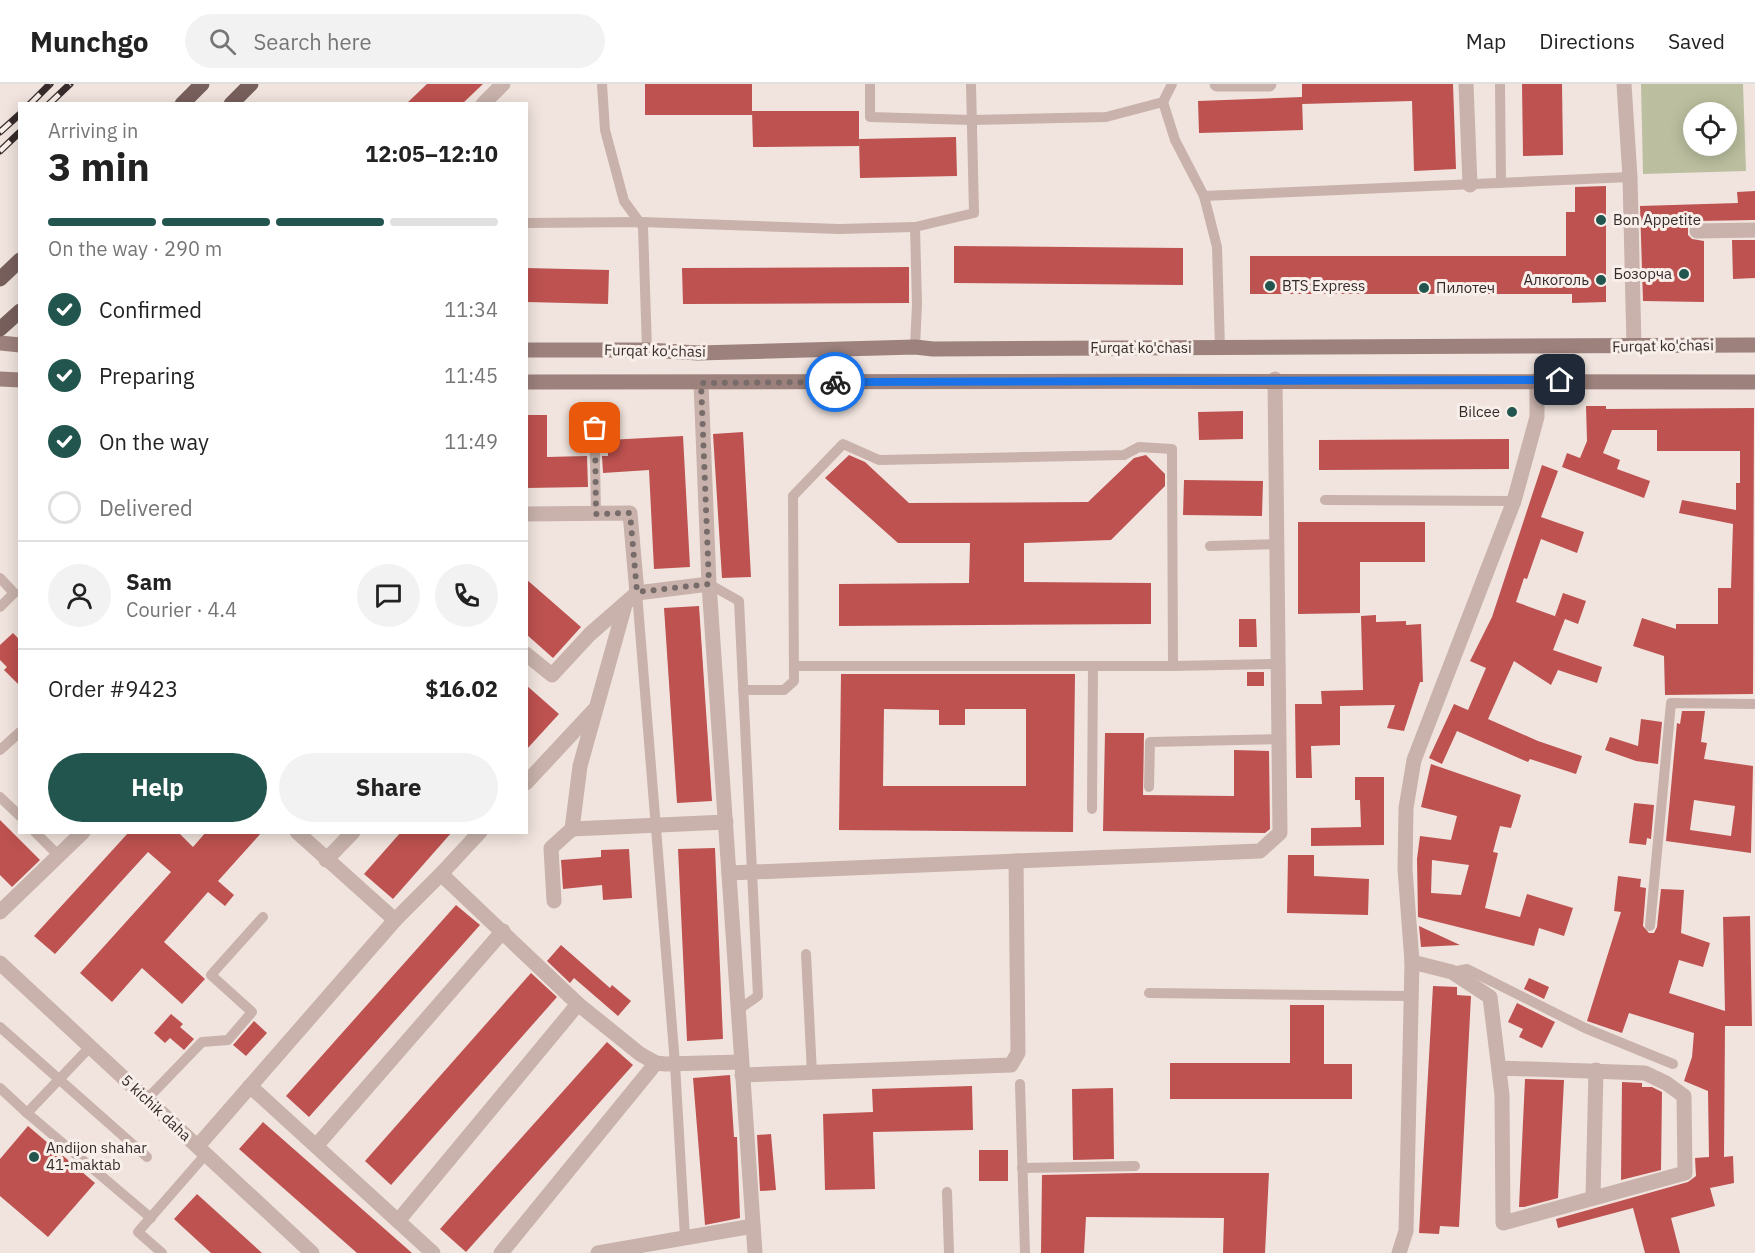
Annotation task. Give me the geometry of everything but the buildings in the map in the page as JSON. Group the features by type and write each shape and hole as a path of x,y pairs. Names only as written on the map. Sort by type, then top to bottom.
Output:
{"main road":[{"path":"184,102 202,84"},
{"path":"233,102 251,84"},
{"path":"0,279 18,262"},
{"path":"0,330 18,313"},
{"path":"0,344 18,345"},
{"name":"Furqat ko'chasi","path":"528,350 647,350 698,353 915,347 933,350 1755,345"},
{"path":"0,379 18,380"},
{"name":"Furqat ko'chasi","path":"528,382 1275,379 1755,382"}],"street":[{"path":"485,102 503,84"},
{"path":"1217,84 1269,84"},
{"path":"1466,84 1470,185"},
{"path":"1624,84 1630,177 1634,346"},
{"path":"1698,231 1755,230"},
{"path":"729,873 1260,851 1280,833 1275,379"},
{"path":"1399,1253 1406,1231 1412,962 1405,869 1406,808 1414,760 1514,501 1537,417 1537,380"},
{"path":"701,383 709,584 755,1253"},
{"path":"528,514 630,513 637,592"},
{"path":"528,656 552,675 590,634 637,592 709,584"},
{"path":"572,829 580,766 625,605"},
{"path":"528,781 595,710"},
{"path":"554,901 551,848 572,829 726,822"},
{"path":"0,912 60,857 81,834"},
{"path":"299,834 395,920"},
{"path":"326,860 351,834"},
{"path":"202,1150 250,1086 395,920 478,834"},
{"path":"441,874 578,1004 623,1042 656,1063 812,1072 1011,1065 1018,1053 1016,861"},
{"path":"316,1146 503,932"},
{"path":"1412,962 1452,972 1490,997 1502,1095 1503,1223 1685,1173 1684,1096 1666,1083 1645,1072 1499,1068"},
{"name":"5 kichik daha","path":"2,971 90,1047 312,1253"},
{"path":"398,1221 578,1004"},
{"path":"501,1253 656,1063"},
{"path":"1593,1197 1596,1070"},
{"path":"250,1086 433,1253"},
{"path":"598,1253 753,1226"}],"lane":[{"path":"602,84 605,130 624,201 641,222 647,350"},
{"path":"870,84 870,117 972,120 1106,117 1163,102"},
{"path":"528,224 641,222 839,229 915,226 974,213 971,84"},
{"path":"1172,84 1163,102 1175,140 1204,196 1217,247 1220,348"},
{"path":"1500,84 1501,183"},
{"path":"1204,196 1630,177"},
{"path":"915,226 917,304 915,347"},
{"path":"594,407 596,514"},
{"path":"743,690 784,690 794,681 793,496 843,444 879,460 1124,455 1139,447 1172,449 1173,666"},
{"path":"1324,500 1514,501"},
{"path":"1210,546 1277,544"},
{"path":"0,578 14,593 0,607"},
{"path":"709,584 739,601 758,996 738,1010"},
{"path":"637,592 675,1064 684,1238"},
{"path":"794,666 1173,666 1278,663"},
{"path":"1092,809 1093,666"},
{"path":"1650,926 1671,703 1755,704"},
{"path":"0,750 18,734"},
{"path":"1149,787 1150,742 1279,739"},
{"path":"0,797 18,814"},
{"path":"37,834 60,857"},
{"path":"147,1099 201,1042 228,1040 252,1012 211,975 263,917"},
{"path":"806,954 812,1072"},
{"path":"1452,972 1467,969 1585,1028 1673,1064"},
{"path":"1149,993 1410,996"},
{"path":"0,1027 60,1078 147,1158"},
{"path":"27,1113 90,1047"},
{"path":"1020,1084 1025,1253"},
{"path":"0,1088 150,1218"},
{"path":"162,1253 138,1232 202,1150"},
{"path":"1022,1168 1135,1166"},
{"path":"947,1192 949,1253"}],"green space":[{"path":"1641,84 1743,84 1746,171 1643,174"}],"railway":[{"path":"32,102 50,84"},
{"path":"51,102 70,84"},
{"path":"0,132 18,116"},
{"path":"0,151 18,134"}],"way so far":[{"path":"595,428 596,514 630,513 637,592 709,584 701,383 835,382"}],"place":[{"name":"Bon Appetite","path":"1601,220"},
{"name":"Бозорча","path":"1684,274"},
{"name":"Алкоголь","path":"1601,280"},
{"name":"BTS Express","path":"1270,286"},
{"name":"Пилотеч","path":"1424,288"},
{"name":"Bilcee","path":"1512,412"},
{"name":"Andijon shahar 41-maktab","path":"34,1157"}],"route":[{"path":"835,382 1221,379 1560,380"}]}
